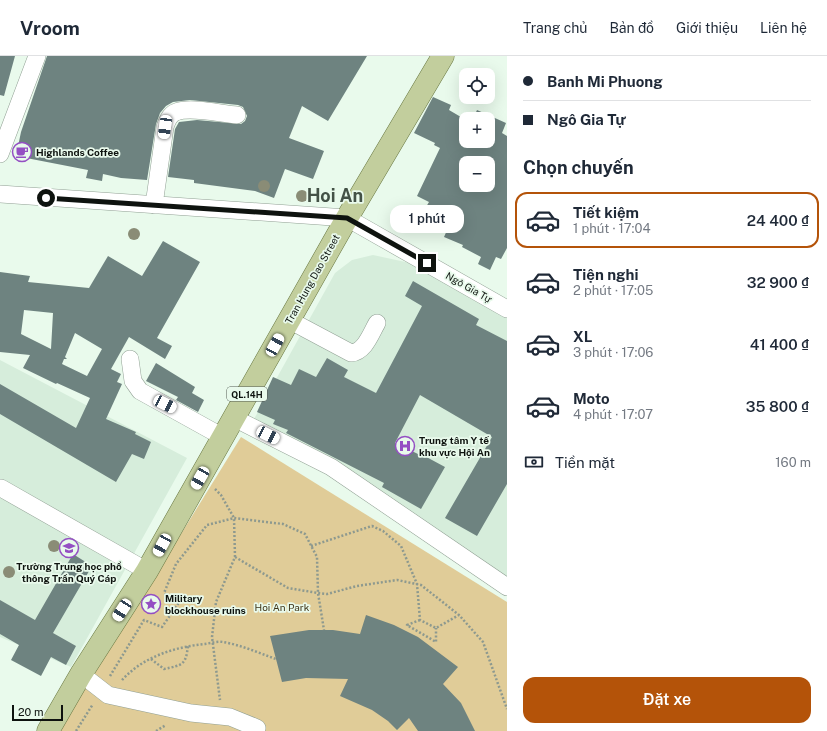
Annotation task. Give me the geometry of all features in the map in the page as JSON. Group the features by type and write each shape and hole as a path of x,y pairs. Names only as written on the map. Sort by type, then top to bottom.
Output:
{"main road":[{"name":"Tran Hung Dao Street","path":"48,731 80,674 147,571 347,218 443,56"}],"street":[{"path":"0,154 37,56"},
{"path":"154,205 165,127 169,117 176,112 189,110 237,115"},
{"path":"0,194 347,218"},
{"name":"Ngô Gia Tự","path":"347,218 507,309"},
{"path":"289,320 351,353 357,352 362,348 378,323"},
{"path":"130,359 133,381 140,392 184,414 223,437"},
{"path":"234,418 331,467 507,587"},
{"path":"1,488 147,571"},
{"path":"80,674 105,693 191,713 230,717 257,728"}],"path":[{"path":"212,486 222,495 234,518 234,557 216,602 213,643 222,716"},
{"path":"76,731 105,693 144,620 162,627 178,604 164,593 176,564 207,525 234,518 283,524 305,534 317,557 318,593 324,630"},
{"path":"311,546 372,526 383,531 400,546 417,584 420,620"},
{"path":"234,557 288,588 318,593 327,594 357,586 397,580 422,585 460,615 483,642 507,709"},
{"path":"436,628 460,615"},
{"path":"420,620 436,628 436,642 407,625 420,620"},
{"path":"105,693 127,674 151,659 188,645 222,642 256,651 276,659"},
{"path":"151,659 164,668 180,666 187,658 188,645"}],"shaded area":[{"name":"Trung tâm Y tế khu vực Hội An","path":"373,255 410,263 507,318 507,592 254,419 335,273 352,260"},
{"name":"Trường Trung học phổ thông Trần Quý Cáp","path":"0,360 187,458 71,667 0,637"}],"green space":[{"name":"Hoi An Park","path":"241,437 507,602 507,731 59,731"}],"building":[{"path":"0,56 15,56 4,96 0,95"},
{"path":"47,56 367,56 328,121 302,106 289,138 324,151 313,179 285,169 274,198 255,191 194,183 194,180 168,177 175,129 179,122 197,120 241,124 245,121 247,116 243,107 238,105 190,100 173,102 166,106 160,113 156,124 147,180 121,178 103,174 102,181 86,178 88,170 16,156 21,132"},
{"path":"433,97 451,105 449,110 459,116 459,148 495,148 495,118 506,123 502,133 507,136 507,248 501,259 496,257 490,270 478,264 481,257 462,247 463,245 444,237 448,228 434,221 438,214 426,207 429,202 417,196 440,148 434,145 435,143 414,133"},
{"path":"163,241 200,262 157,338 172,346 165,359 129,337 111,369 121,374 117,382 122,384 106,419 136,432 135,434 151,442 144,459 132,454 116,482 0,414 0,384 76,428 90,398 23,368 30,355 0,352 0,272 30,276 28,282 89,288 108,256 142,276","holes":["24,310 53,313 51,349 21,334","75,333 102,349 87,376 62,364 64,359 67,359 65,357"]},
{"path":"413,281 479,319 476,325 507,341 507,484 477,536 445,518 492,437 420,395 395,443 418,454 419,453 445,467 421,509 382,487 384,483 286,433 288,430 273,424 275,420 257,412 273,377 291,385 299,369 316,377 327,358 348,370 344,377 376,393 422,306 405,296"},
{"path":"156,363 195,387 192,393 204,400 198,412 176,400 178,397 146,381"},
{"path":"73,554 92,566 53,633 76,646 66,665 51,657 41,676 11,660 19,645 0,634 0,600 35,620"},
{"path":"366,615 394,625 418,637 458,667 443,684 461,703 475,731 418,731 409,718 397,730 388,721 372,710 340,696 348,679 306,678 282,682 270,636 309,630 333,630 360,634"}],"place":[{"name":"Highlands Coffee","path":"22,152"},
{"name":"Trung tâm Y tế khu vực Hội An","path":"405,446"},
{"name":"Trường Trung học phổ thông Trần Quý Cáp","path":"69,548"},
{"name":"Military blockhouse ruins","path":"151,604"}],"district":[{"name":"Hoi An","path":"335,195"}],"route":[{"path":"46,198 347,218 427,263"}]}
